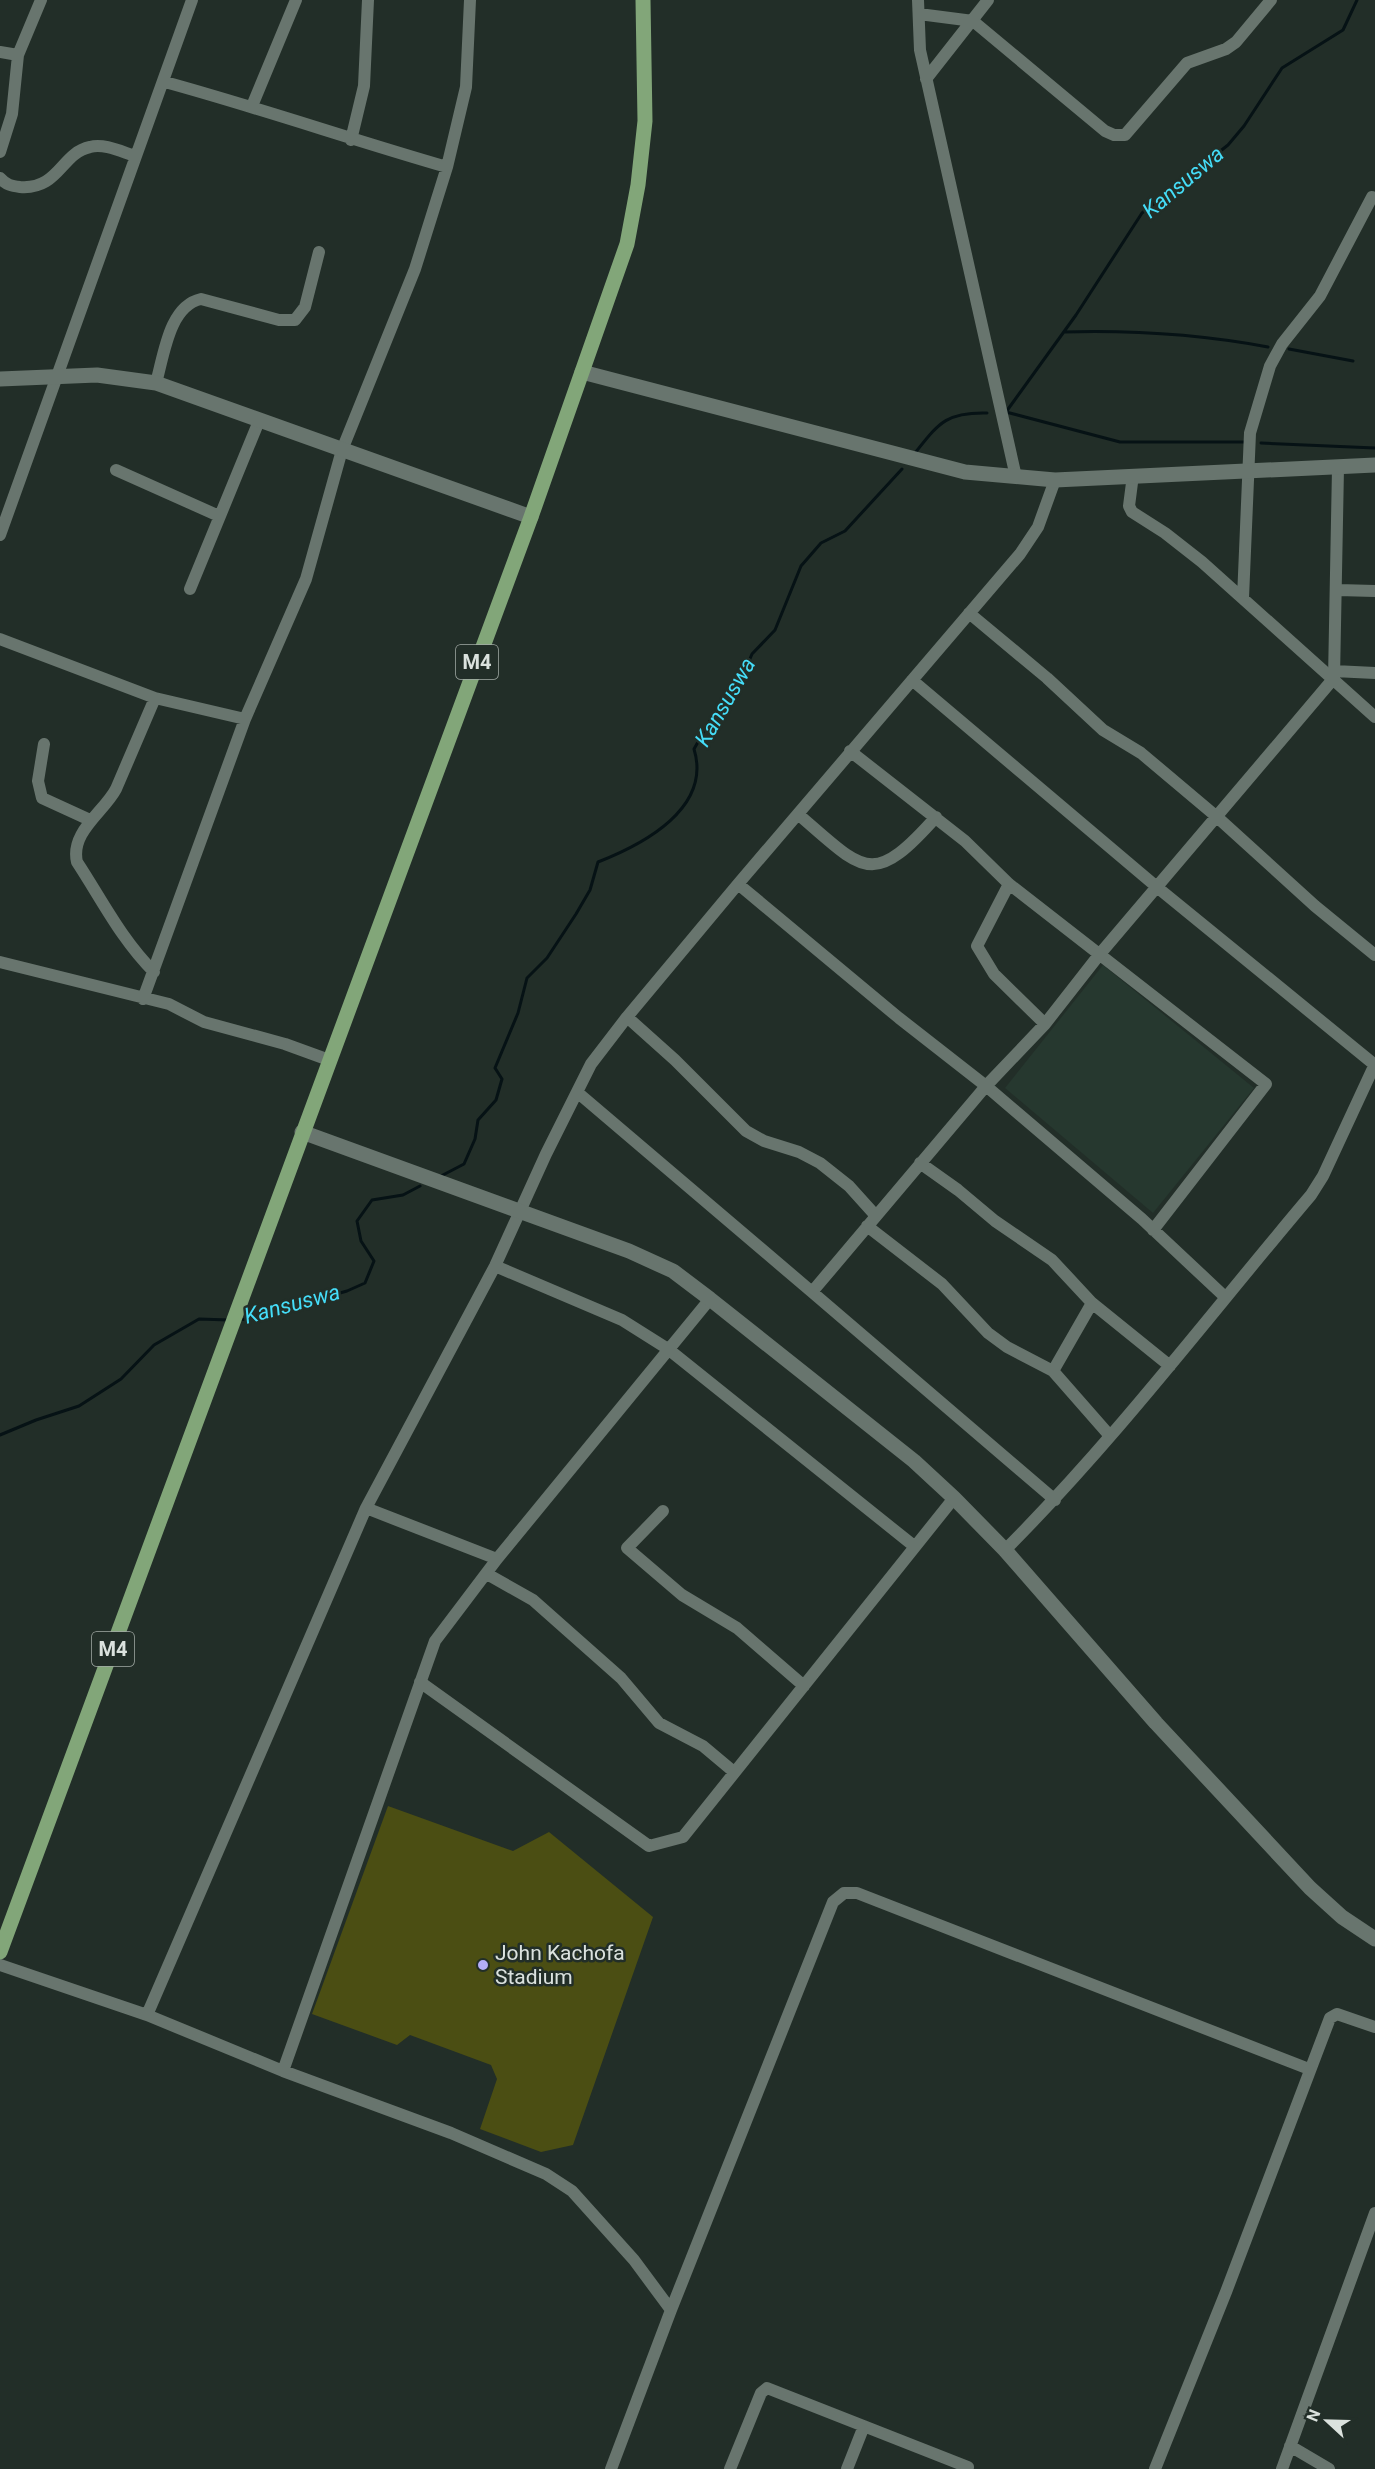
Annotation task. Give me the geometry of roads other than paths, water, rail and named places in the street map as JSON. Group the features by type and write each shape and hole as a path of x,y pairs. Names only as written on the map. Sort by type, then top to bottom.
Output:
{"main road":[{"name":"M4","path":"0,1952 531,517 627,244 638,185 645,121 643,0"}],"street":[{"path":"0,152 12,114 18,55 41,0"},
{"path":"0,535 135,156 165,82 192,0"},
{"path":"252,106 296,0"},
{"path":"351,140 364,86 368,0"},
{"path":"143,999 245,719 306,579 342,450 415,269 447,167 466,87 470,0"},
{"path":"918,0 920,50 1016,477"},
{"path":"926,79 988,0"},
{"path":"919,14 973,21 1106,130 1114,135 1125,135 1187,63 1226,49 1236,42 1270,0"},
{"path":"0,52 18,55"},
{"path":"165,82 252,106 351,140 447,167"},
{"path":"0,178 10,186 39,186 49,181 78,153 89,147 104,147 135,156"},
{"path":"1243,598 1250,433 1270,366 1282,344 1320,296 1374,195"},
{"path":"156,383 175,323 184,307 191,301 201,299 279,320 295,320 305,307 320,252"},
{"path":"582,372 965,472 1055,480 1375,465"},
{"path":"0,379 97,375 156,383 531,517"},
{"path":"190,589 259,421"},
{"path":"812,1292 986,1086 1045,1024 1334,675 1338,590 1338,468"},
{"path":"116,470 219,516"},
{"path":"1133,475 1130,510 1184,547 1334,675 1375,717"},
{"path":"147,2015 366,1508 495,1266 597,1054 1030,539 1038,527 1055,480"},
{"path":"1338,590 1375,591"},
{"path":"969,613 1103,730 1141,753 1217,817 1315,906 1375,955"},
{"path":"0,639 155,698 183,707 245,719"},
{"path":"1334,675 1375,674"},
{"path":"912,680 1158,888 1375,1064 1323,1176 1311,1194 1224,1296 1170,1366 1055,1500 1005,1550"},
{"path":"154,972 129,945 76,862 75,854 90,820 110,800 155,698"},
{"path":"44,744 38,782 42,798 90,820"},
{"path":"850,751 936,817 980,854 1010,884 1099,956 1266,1084 1153,1230"},
{"path":"799,815 850,858 875,866 891,861 910,846 936,817"},
{"path":"738,884 899,1018 986,1086 1153,1230 1224,1296"},
{"path":"1010,884 977,946 994,974 1045,1024"},
{"path":"0,962 169,1004 204,1022 285,1044 329,1060"},
{"path":"627,1017 675,1060 746,1131 764,1141 799,1152 820,1163 843,1180 876,1216"},
{"path":"577,1092 1055,1500"},
{"path":"302,1132 652,1261 672,1271 710,1299 914,1461 954,1498 1005,1550 1156,1723 1310,1888 1342,1917 1375,1939"},
{"path":"920,1163 958,1190 995,1221 1052,1260 1092,1303 1170,1366"},
{"path":"867,1226 942,1284 988,1334 1007,1347 1053,1371 1110,1436"},
{"path":"495,1266 622,1320 668,1349 914,1546"},
{"path":"283,2071 435,1641 497,1559 710,1299"},
{"path":"1053,1371 1092,1303"},
{"path":"420,1682 649,1846 683,1837 954,1498"},
{"path":"366,1508 497,1559"},
{"path":"663,1511 627,1548 682,1595 737,1628 804,1686"},
{"path":"487,1574 533,1600 621,1678 660,1722 703,1746 734,1772"},
{"path":"611,2469 671,2310 833,1902 844,1893 857,1893 1309,2069"},
{"path":"0,1965 147,2015 283,2071 451,2133 560,2181 572,2191 634,2260 671,2310"},
{"path":"1155,2469 1226,2292 1309,2069 1333,2015 1375,2027"},
{"path":"1282,2469 1375,2213"},
{"path":"730,2469 763,2389 767,2388 969,2468"},
{"path":"847,2469 864,2426"},
{"path":"1290,2446 1329,2469"}],"waterway":[{"name":"Kansuswa","path":"1245,442 1120,442 1006,412 1076,315 1142,213 1228,145 1244,126 1282,68 1343,30 1357,0"},
{"path":"1064,332 1166,334 1268,347"},
{"path":"1289,349 1353,361"},
{"name":"Kansuswa","path":"915,453 945,421 962,415 987,413"},
{"path":"1261,443 1375,448"},
{"name":"Kansuswa","path":"441,1176 464,1164 475,1139 478,1120 496,1100 502,1079 495,1068 518,1013 527,978 547,958 576,914 590,890 598,862 653,834 684,806 693,789 697,770 694,749 714,714 741,680 752,654 775,630 801,566 821,543 845,531 902,469"},
{"name":"Kansuswa","path":"238,1320 347,1291 365,1283 374,1261 361,1241 357,1221 372,1200 403,1195 420,1186"},
{"name":"Kansuswa","path":"0,1435 79,1406 121,1379 154,1345 199,1319 229,1320"}],"place":[{"name":"John Kachofa Stadium","path":"483,1965"}]}
